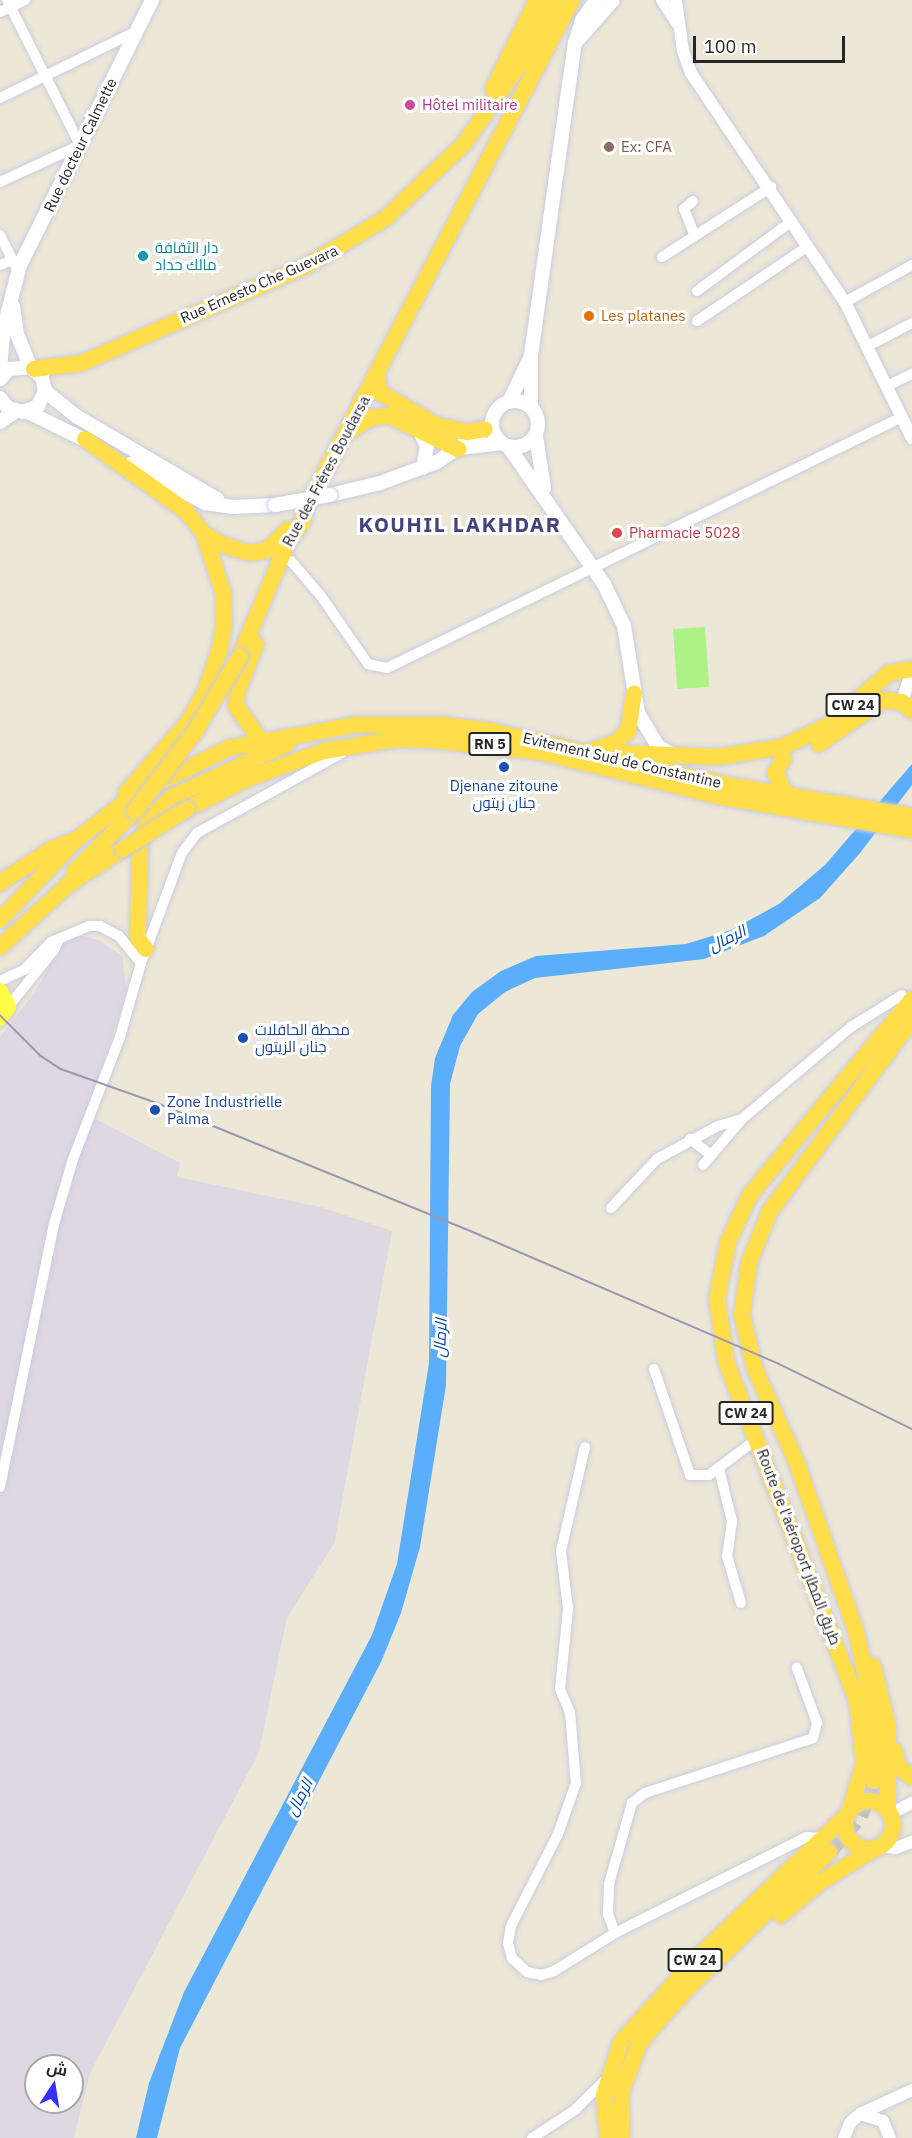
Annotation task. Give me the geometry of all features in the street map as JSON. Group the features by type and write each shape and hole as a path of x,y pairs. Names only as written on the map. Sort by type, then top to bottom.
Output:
{"highway":[{"path":"480,123 537,0"},
{"path":"480,123 525,57 554,0"},
{"name":"Rue des Frères Boudarsa","path":"37,909 135,810 195,732 240,656 282,556 572,0"},
{"name":"Rue Ernesto Che Guevara","path":"32,368 82,363 328,255 386,218 416,193 480,123"},
{"path":"377,373 379,392 436,425 467,432 488,426"},
{"path":"345,435 360,421 379,416 403,419 458,448"},
{"path":"85,440 177,502 204,534 223,592 224,625 219,652 189,721 111,809"},
{"path":"204,534 242,553 259,552 278,543 304,516"},
{"path":"261,741 240,716 237,693 291,561 304,516"},
{"name":"CW 24","path":"589,752 734,756 794,744 829,726 890,673 912,669"},
{"path":"589,752 615,743 628,731 634,693"},
{"name":"CW 24","path":"784,758 821,743 884,700 909,708"},
{"name":"Evitement Sud de Constantine","path":"0,920 76,840 111,809 209,755 261,741 356,725 444,725 533,738 797,802"},
{"path":"144,956 138,939 140,847 152,814 172,797 236,765 316,733"},
{"name":"Evitement Sud de Constantine","path":"37,909 123,849 187,809 288,764 324,751 397,739 479,743 541,752 797,802"},
{"path":"673,755 720,765 784,758"},
{"path":"784,758 776,773 797,802"},
{"name":"RN 5","path":"797,802 912,816"},
{"name":"RN 5","path":"797,802 912,830"},
{"path":"0,883 50,850 76,840"},
{"name":"RN 5","path":"0,947 37,909"},
{"name":"CW 24","path":"826,1103 909,993"},
{"name":"Route de l'aéroport طريق المطار","path":"622,2138 619,2106 624,2076 649,2029 826,1845 848,1812 864,1764 860,1715 845,1665 757,1439 720,1333 717,1299 723,1261 737,1218 750,1195 873,1050 909,993"},
{"name":"Route de l'aéroport طريق المطار","path":"874,1781 874,1714 856,1631 797,1462 755,1369 742,1315 754,1246 770,1211 912,1020"},
{"name":"CW 24","path":"856,1631 868,1652 888,1726 889,1812"},
{"path":"888,1726 899,1768 912,1777"},
{"path":"873,1801 889,1812 893,1828 877,1847 853,1844 845,1831 848,1812 873,1801"},
{"name":"Route de l'aéroport طريق المطار","path":"608,2138 604,2095 608,2076 621,2042 647,2009 826,1845"},
{"name":"CW 24","path":"649,2029 685,2005 789,1907 877,1847"}],"main road":[{"name":"Rue docteur Calmette","path":"0,369 15,265 80,145 152,0"},
{"path":"575,43 613,0"},
{"path":"547,499 536,436 539,420 531,406 531,355 575,43 592,3"},
{"name":"Rue docteur Calmette","path":"11,292 17,334 32,368 42,377 45,391"},
{"path":"0,398 21,412 85,440 195,499 232,507 275,505 380,483 423,468 458,448 488,426 497,410 509,402 531,355"},
{"path":"0,379 9,369 32,368"},
{"path":"0,422 38,406 45,391 76,416 232,507"},
{"path":"509,402 531,406"},
{"path":"417,426 427,446 423,468"},
{"path":"488,426 547,499 593,566 624,626 634,693 647,732 673,755"},
{"path":"458,448 523,446 536,436"},
{"path":"0,991 4,1012"}],"street":[{"path":"0,12 10,3 25,0"},
{"path":"662,0 680,29"},
{"path":"291,561 321,596 368,664 377,669 387,668 593,566 908,427 845,302 771,187 691,74 680,29 676,0"},
{"path":"0,182 80,145 10,3"},
{"path":"0,98 136,30"},
{"path":"662,257 771,187"},
{"path":"693,201 684,209 695,236"},
{"path":"697,291 792,221"},
{"path":"0,235 15,265 0,265"},
{"path":"697,321 808,246"},
{"path":"845,302 912,265"},
{"path":"868,346 912,323"},
{"path":"887,386 912,374"},
{"path":"909,708 912,669"},
{"path":"0,1487 54,1224 73,1159 120,1037 144,956 182,853 197,833 356,747"},
{"path":"0,981 18,974 59,939 78,928 100,926 119,936 144,956"},
{"path":"4,1012 54,950 59,939"},
{"path":"704,1165 742,1119 851,1026 909,993"},
{"path":"611,1208 657,1159 690,1139 742,1119"},
{"path":"690,1139 711,1155"},
{"path":"654,1369 687,1472 701,1478 719,1469 757,1439"},
{"path":"585,1447 561,1551 568,1609 560,1689 570,1712 576,1783 558,1834 516,1915 508,1943 512,1958 521,1969 541,1975 615,1933 807,1838 826,1845"},
{"path":"719,1469 732,1521 727,1556 741,1604"},
{"path":"615,1933 608,1914 609,1884 632,1803 645,1793 808,1743 813,1738 817,1723 798,1668"},
{"path":"889,1812 912,1803"},
{"path":"877,1847 896,1848 912,1842"},
{"path":"532,2138 575,2110 608,2076"},
{"path":"844,2138 850,2123 860,2114 912,2090"},
{"path":"860,2114 883,2121 890,2138"}],"shaded area":[{"path":"82,936 99,940 122,956 127,992 86,1114 180,1163 177,1177 320,1207 392,1231 334,1544 287,1617 259,1752 90,2073 84,2097 84,2054 24,2054 24,2114 80,2114 74,2138 0,2138 0,1037 35,992 62,943"}],"green space":[{"path":"705,627 709,687 677,689 673,629"}],"water":[{"name":"الرمال","path":"912,764 912,785 860,853 820,898 764,936 704,959 535,978 505,992 478,1014 460,1046 450,1084 446,1385 420,1547 401,1613 381,1662 180,2048 157,2138 136,2138 149,2083 184,1992 372,1635 397,1564 429,1363 431,1086 435,1058 453,1015 472,992 501,971 536,956 686,944 731,930 779,904 825,865"}],"tunnel":[{"path":"829,1852 860,1816 874,1781"}],"tram line":[{"path":"0,1015 41,1056 61,1069 157,1103 473,1232 779,1364 912,1429"}],"place":[{"name":"Hôtel militaire","path":"410,105"},
{"name":"Ex: CFA","path":"609,147"},
{"name":"دار الثقافة مالك حداد","path":"143,256"},
{"name":"Les platanes","path":"589,316"},
{"name":"Pharmacie 5028","path":"617,533"},
{"name":"Djenane zitoune جنان زيتون","path":"504,767"},
{"name":"محطة الحافلات جنان الزيتون","path":"243,1038"},
{"name":"Zone Industrielle Palma","path":"155,1110"}],"district":[{"name":"KOUHIL LAKHDAR","path":"460,524"}]}
